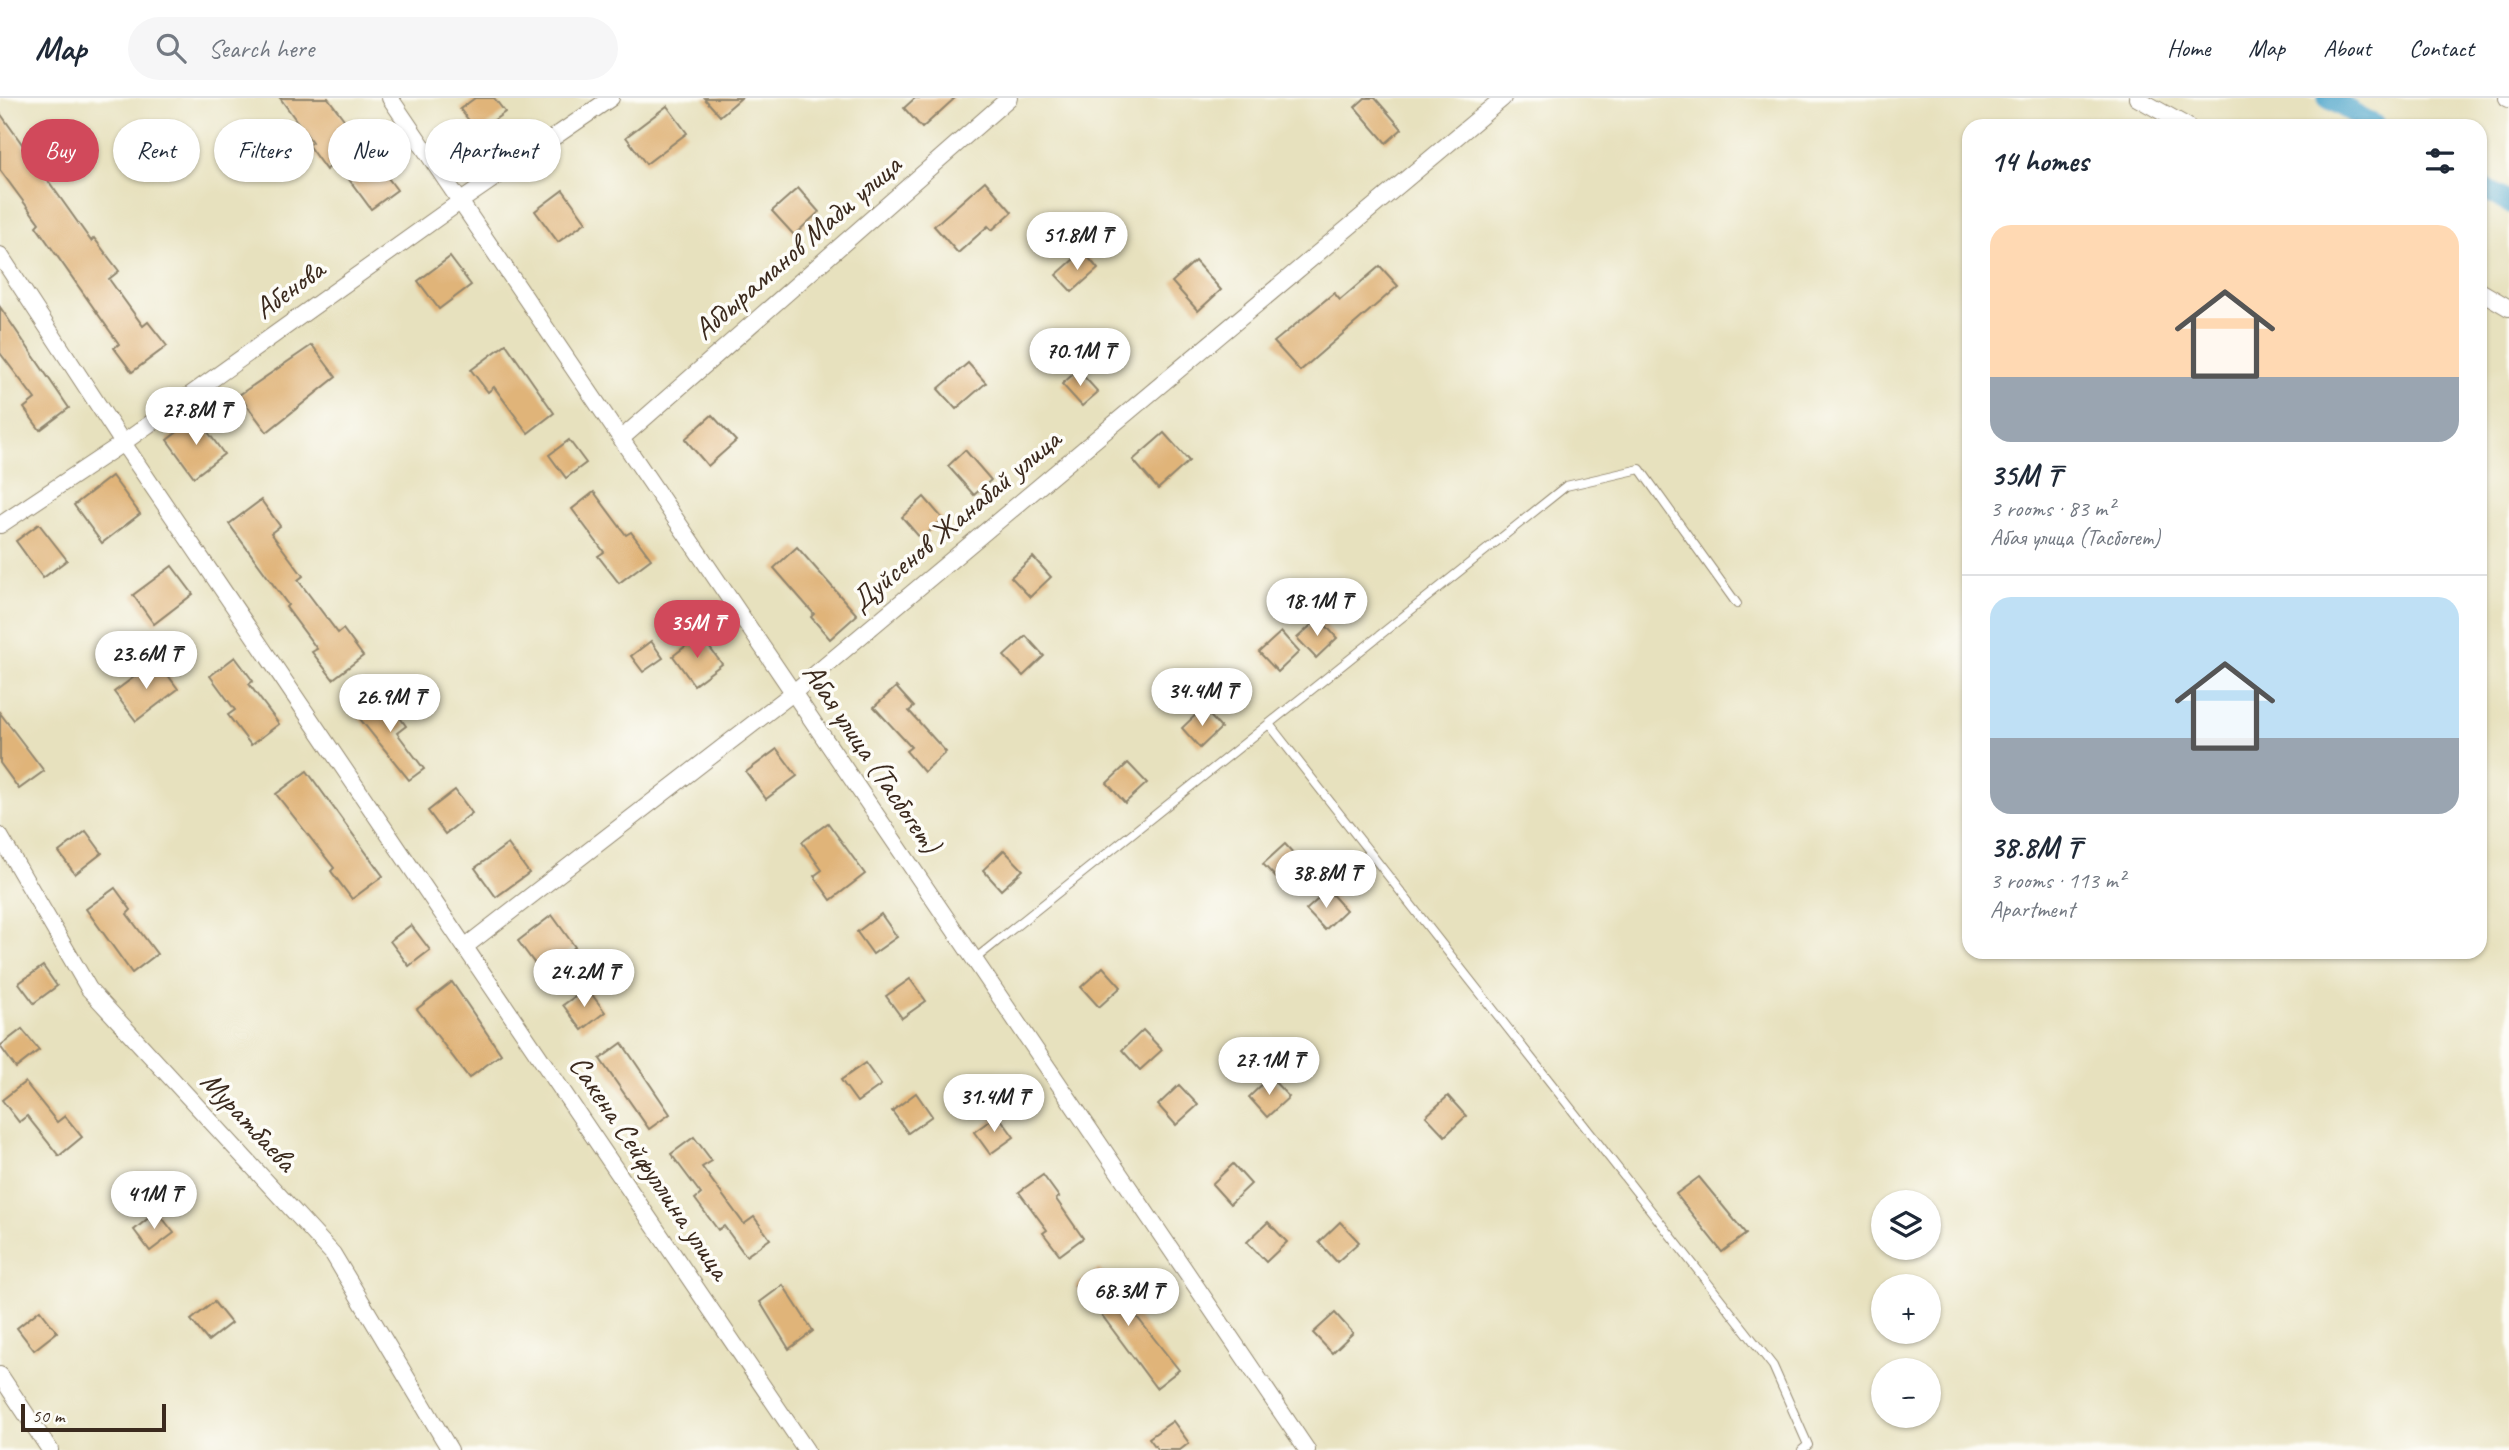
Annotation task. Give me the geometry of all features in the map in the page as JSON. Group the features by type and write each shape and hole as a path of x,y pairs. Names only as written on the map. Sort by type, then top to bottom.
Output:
{"street":[{"name":"Абая улица (Тасбогет)","path":"390,98 1307,1450"},
{"name":"Абенова","path":"0,526 123,443 461,201 611,98"},
{"name":"Абдыраманов Мади улица","path":"622,439 1009,98"},
{"name":"Дуйсенов Жанабай улица","path":"466,946 794,691 1503,98"},
{"path":"2137,98 2174,119"},
{"name":"Сакена Сейфуллина улица","path":"0,255 123,443 806,1450"},
{"path":"2487,295 2509,307"},
{"name":"Муратбаева","path":"0,836 89,989 332,1254 450,1450"},
{"path":"0,1375 50,1450"}],"lane":[{"path":"975,959 1566,486 1640,469 1737,604"},
{"path":"1269,724 1773,1366 1808,1445 1802,1450"}],"building":[{"path":"280,98 328,98 344,119 328,119 326,170 314,153 314,119 295,119"},
{"path":"475,98 494,98 505,112 496,119 468,119 460,109"},
{"path":"704,98 741,98 720,116"},
{"path":"915,98 955,98 922,128 904,108"},
{"path":"1365,98 1375,98 1402,129 1386,143 1355,107"},
{"path":"667,106 687,133 646,164 626,137"},
{"path":"0,113 21,143 21,182 49,182 91,241 94,238 119,271 109,279 143,326 148,322 167,346 132,372 114,348 119,344 36,226 39,223 0,170"},
{"path":"985,181 1012,212 992,230 988,226 958,253 934,226"},
{"path":"351,182 391,182 397,190 371,209"},
{"path":"798,188 819,212 794,235 772,211"},
{"path":"563,190 586,222 558,242 535,211"},
{"path":"1083,251 1098,269 1072,292 1056,275"},
{"path":"450,257 471,285 439,309 418,281"},
{"path":"1195,261 1221,290 1198,311 1172,282"},
{"path":"1380,266 1398,286 1300,371 1274,342 1334,293 1340,300"},
{"path":"0,307 69,408 40,430 24,408 35,399 0,353"},
{"path":"506,344 554,413 528,433 494,387 488,392 471,370"},
{"path":"312,345 336,377 267,432 239,395"},
{"path":"968,363 986,383 956,409 938,389"},
{"path":"1078,370 1098,392 1082,406 1062,384"},
{"path":"712,415 736,441 708,466 685,439"},
{"path":"197,417 224,454 194,477 167,440"},
{"path":"1164,433 1189,461 1158,489 1133,460"},
{"path":"569,440 586,463 566,478 549,455"},
{"path":"965,450 991,480 974,495 948,466"},
{"path":"112,476 140,514 102,543 74,505"},
{"path":"594,492 626,535 631,532 651,559 619,583 598,556 604,552 572,509"},
{"path":"924,497 943,519 921,539 902,517"},
{"path":"261,500 280,526 271,533 303,576 298,580 338,633 343,629 363,656 333,679 312,652 317,649 286,607 288,605 229,524"},
{"path":"39,524 67,560 43,578 16,541"},
{"path":"797,547 857,615 830,639 811,617 814,614 774,568"},
{"path":"1033,557 1051,577 1030,597 1011,577"},
{"path":"172,566 193,594 154,624 133,595"},
{"path":"1319,618 1337,638 1316,658 1297,638"},
{"path":"1281,632 1299,652 1278,672 1259,652"},
{"path":"700,635 722,664 694,685 673,656"},
{"path":"1026,636 1044,656 1023,676 1004,656"},
{"path":"651,641 663,658 643,672 631,656"},
{"path":"235,657 253,681 249,684 279,724 251,745 228,715 235,710 210,676"},
{"path":"157,660 178,689 136,721 114,692"},
{"path":"896,687 914,707 909,711 946,752 924,772 906,751 911,747 874,707"},
{"path":"383,694 406,726 397,733 424,769 409,780 356,714"},
{"path":"1203,708 1221,728 1200,748 1182,728"},
{"path":"0,713 44,771 19,789 0,763"},
{"path":"777,749 797,776 766,799 746,772"},
{"path":"1128,763 1147,783 1125,803 1107,783"},
{"path":"307,771 383,876 352,899 331,871 334,868 276,794"},
{"path":"455,790 472,813 445,834 428,811"},
{"path":"828,823 865,874 831,900 814,876 822,870 802,842"},
{"path":"86,831 102,853 75,874 59,852"},
{"path":"508,844 529,873 496,897 475,868"},
{"path":"1285,844 1303,864 1282,884 1263,864"},
{"path":"1004,850 1023,870 1001,890 983,870"},
{"path":"115,888 131,910 127,914 157,954 132,973 86,909"},
{"path":"1328,890 1346,910 1325,930 1306,910"},
{"path":"881,914 897,937 873,954 857,932"},
{"path":"552,915 575,947 541,972 518,941"},
{"path":"411,925 430,950 409,966 390,941"},
{"path":"43,966 57,986 34,1003 19,983"},
{"path":"1103,967 1121,987 1099,1007 1081,987"},
{"path":"910,979 926,1001 902,1018 886,996"},
{"path":"452,982 501,1054 469,1078 417,1009"},
{"path":"587,988 605,1012 582,1030 563,1005"},
{"path":"22,1029 39,1050 16,1068 0,1046"},
{"path":"1143,1030 1162,1050 1140,1070 1122,1050"},
{"path":"622,1043 670,1114 649,1129 600,1059"},
{"path":"865,1063 881,1085 857,1102 841,1080"},
{"path":"1270,1077 1289,1097 1267,1117 1249,1097"},
{"path":"25,1082 57,1122 65,1116 82,1137 59,1156 27,1116 19,1122 2,1100"},
{"path":"1179,1085 1198,1105 1176,1125 1158,1105"},
{"path":"916,1093 932,1116 908,1133 892,1111"},
{"path":"1448,1096 1466,1116 1445,1136 1426,1116"},
{"path":"998,1115 1014,1137 990,1154 974,1132"},
{"path":"694,1137 712,1161 702,1167 744,1224 754,1217 770,1239 746,1256 724,1226 718,1230 695,1199 701,1194 671,1154"},
{"path":"1233,1164 1251,1184 1230,1204 1212,1184"},
{"path":"1043,1175 1083,1238 1060,1255 1043,1233 1047,1230 1019,1192"},
{"path":"1699,1177 1746,1234 1722,1252 1676,1194"},
{"path":"157,1211 174,1233 150,1251 134,1230"},
{"path":"1268,1222 1287,1242 1266,1262 1247,1242"},
{"path":"1340,1222 1359,1242 1337,1262 1319,1242"},
{"path":"1099,1269 1179,1370 1156,1388 1095,1306 1091,1308 1075,1286"},
{"path":"783,1285 813,1331 789,1349 760,1302"},
{"path":"214,1302 231,1323 208,1341 191,1320"},
{"path":"40,1310 57,1332 34,1350 17,1328"},
{"path":"1335,1313 1353,1333 1332,1353 1313,1333"},
{"path":"1173,1421 1189,1443 1180,1450 1158,1450 1149,1438"}],"waterway":[{"path":"2328,98 2364,119"},
{"path":"2487,190 2509,203"}]}
